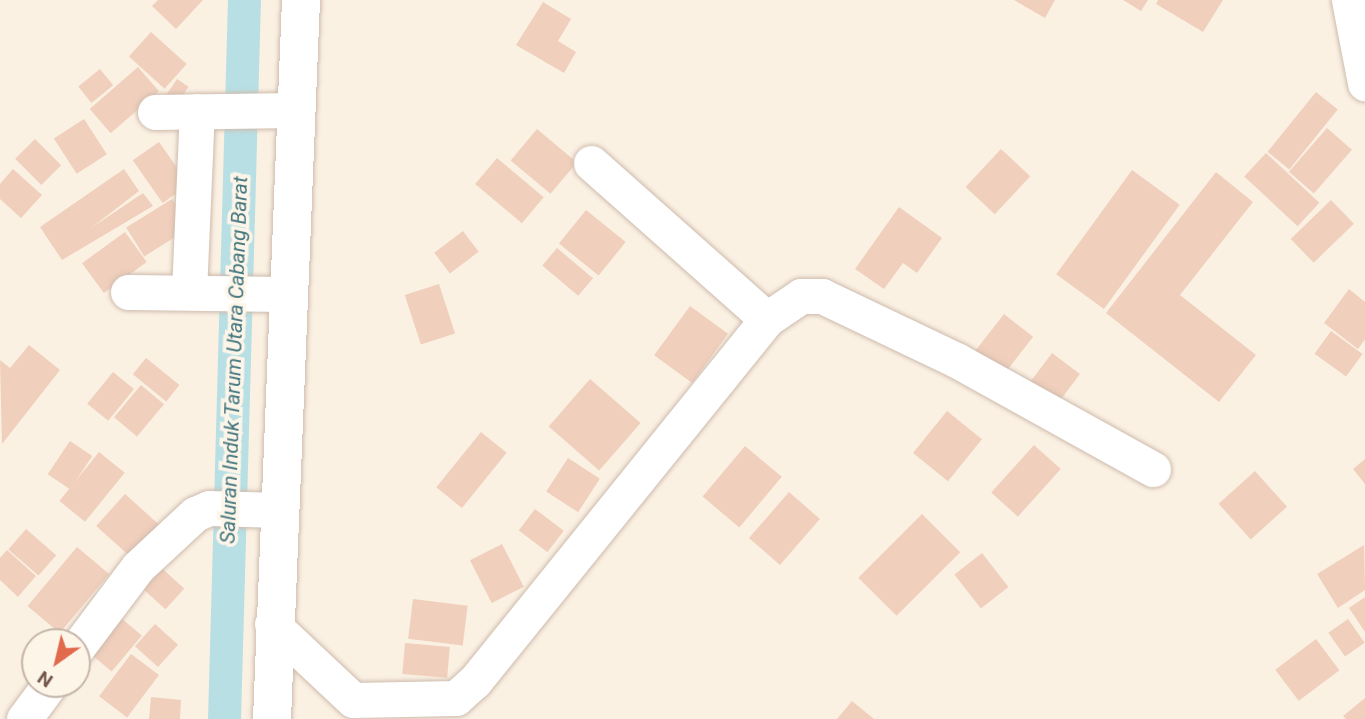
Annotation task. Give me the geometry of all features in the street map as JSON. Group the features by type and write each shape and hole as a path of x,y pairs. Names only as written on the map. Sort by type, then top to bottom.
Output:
{"street":[{"path":"272,719 270,294 279,110 301,0"},
{"path":"1349,0 1365,83"},
{"path":"155,112 279,110"},
{"path":"194,292 200,111"},
{"path":"591,163 767,319"},
{"path":"128,292 270,294"},
{"path":"272,624 353,700 456,698 475,681 767,319 800,296 822,296 958,361 1153,468"},
{"path":"91,629 138,567 195,514 209,508 270,509"},
{"path":"24,719 40,698"}],"building":[{"path":"158,0 203,0 176,29 152,6"},
{"path":"1014,0 1055,0 1045,18"},
{"path":"1123,0 1148,0 1141,11"},
{"path":"1158,0 1223,0 1203,32 1156,4"},
{"path":"543,2 571,19 558,41 576,52 564,73 516,45"},
{"path":"151,32 187,64 165,89 129,57"},
{"path":"138,67 159,91 111,133 90,109"},
{"path":"100,69 113,85 91,103 78,87"},
{"path":"177,79 189,87 177,104 165,96"},
{"path":"1316,92 1338,110 1289,169 1268,152"},
{"path":"84,119 107,154 77,174 54,139"},
{"path":"1327,128 1352,150 1314,193 1289,172"},
{"path":"537,129 577,162 550,194 511,160"},
{"path":"35,139 61,165 41,185 15,159"},
{"path":"159,142 189,185 163,203 133,160"},
{"path":"1001,149 1030,176 995,214 966,187"},
{"path":"1266,153 1319,203 1298,226 1244,176"},
{"path":"497,158 544,197 522,223 475,184"},
{"path":"13,169 42,195 21,218 0,199 0,184"},
{"path":"124,169 139,191 91,228 143,193 153,206 62,260 40,227"},
{"path":"1132,170 1180,205 1104,309 1056,274"},
{"path":"1216,172 1253,202 1180,295 1256,355 1219,402 1106,313"},
{"path":"172,199 190,228 144,256 126,228"},
{"path":"1331,200 1354,224 1314,263 1291,239"},
{"path":"899,207 942,238 917,273 903,263 884,289 855,269"},
{"path":"586,210 626,242 599,276 559,243"},
{"path":"463,231 479,252 450,273 434,253"},
{"path":"125,232 147,262 104,293 82,263"},
{"path":"557,248 593,278 578,296 542,266"},
{"path":"439,284 455,333 421,345 405,295"},
{"path":"1349,289 1365,302 1365,339 1358,349 1324,323"},
{"path":"690,306 728,334 692,383 654,355"},
{"path":"1004,314 1033,337 999,381 970,358"},
{"path":"1331,331 1363,354 1346,377 1315,354"},
{"path":"29,345 60,370 2,444 0,360 10,368"},
{"path":"1052,353 1080,374 1058,403 1030,382"},
{"path":"146,358 179,385 166,401 133,374"},
{"path":"113,372 134,389 108,421 87,404"},
{"path":"590,379 641,423 599,471 549,427"},
{"path":"141,385 164,404 137,436 114,417"},
{"path":"947,411 982,439 948,481 913,453"},
{"path":"481,432 507,453 462,508 436,487"},
{"path":"70,441 92,456 70,489 48,474"},
{"path":"1034,445 1061,469 1018,517 991,493"},
{"path":"745,446 782,477 739,527 703,497"},
{"path":"99,452 125,473 85,522 59,501"},
{"path":"568,458 600,479 578,512 546,492"},
{"path":"1365,459 1365,484 1353,469"},
{"path":"1255,471 1287,507 1251,539 1219,504"},
{"path":"789,492 820,519 780,565 749,538"},
{"path":"125,494 162,527 133,559 96,526"},
{"path":"535,509 564,531 548,552 519,531"},
{"path":"922,514 960,552 897,616 858,578"},
{"path":"26,529 56,555 38,576 8,549"},
{"path":"502,544 524,587 492,603 470,560"},
{"path":"1364,545 1365,590 1338,608 1317,574"},
{"path":"77,547 109,574 64,628 54,628 28,606"},
{"path":"7,550 36,576 18,597 0,580 0,558"},
{"path":"982,553 1008,587 981,608 954,575"},
{"path":"156,563 184,588 166,609 137,584"},
{"path":"1365,597 1365,632 1349,608"},
{"path":"413,599 468,606 463,645 408,639"},
{"path":"115,613 142,635 112,672 91,654 91,642"},
{"path":"1348,619 1365,643 1345,657 1328,633"},
{"path":"155,624 178,645 158,667 135,646"},
{"path":"1316,639 1339,670 1299,701 1275,670"},
{"path":"405,643 450,647 447,678 402,674"},
{"path":"131,654 159,675 127,717 99,696"},
{"path":"151,697 181,700 180,719 149,719"},
{"path":"1365,698 1365,719 1346,719 1343,716"},
{"path":"852,701 874,719 837,719"}],"waterway":[{"name":"Saluran Induk Tarum Utara Cabang Barat","path":"224,719 244,0"}]}
